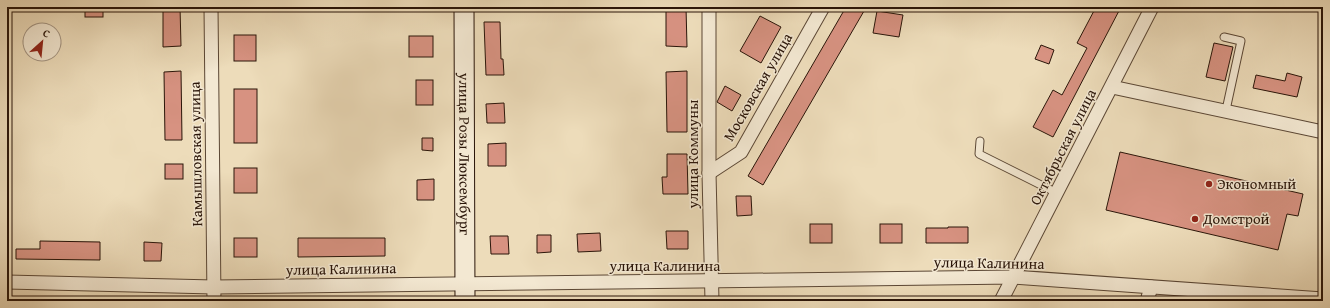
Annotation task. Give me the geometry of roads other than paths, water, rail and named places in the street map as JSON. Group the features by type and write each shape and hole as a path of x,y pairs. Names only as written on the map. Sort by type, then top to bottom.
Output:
{"street":[{"name":"Камышловская улица","path":"211,7 214,301"},
{"name":"улица Розы Люксембург","path":"464,7 465,292"},
{"name":"улица Коммуны","path":"709,7 709,173 712,301"},
{"name":"Московская улица","path":"709,173 741,152 823,7"},
{"name":"Октябрьская улица","path":"1001,301 1152,7"},
{"path":"1112,87 1226,110 1323,132"},
{"name":"улица Калинина","path":"7,282 465,292 712,282 1014,277 1323,299"},
{"path":"1147,301 1152,287"}],"lane":[{"path":"1224,37 1241,41 1226,110"},
{"path":"980,141 979,154 1057,192"}],"place":[{"name":"Экономный","path":"1209,184"},
{"name":"Домстрой","path":"1195,219"}]}
